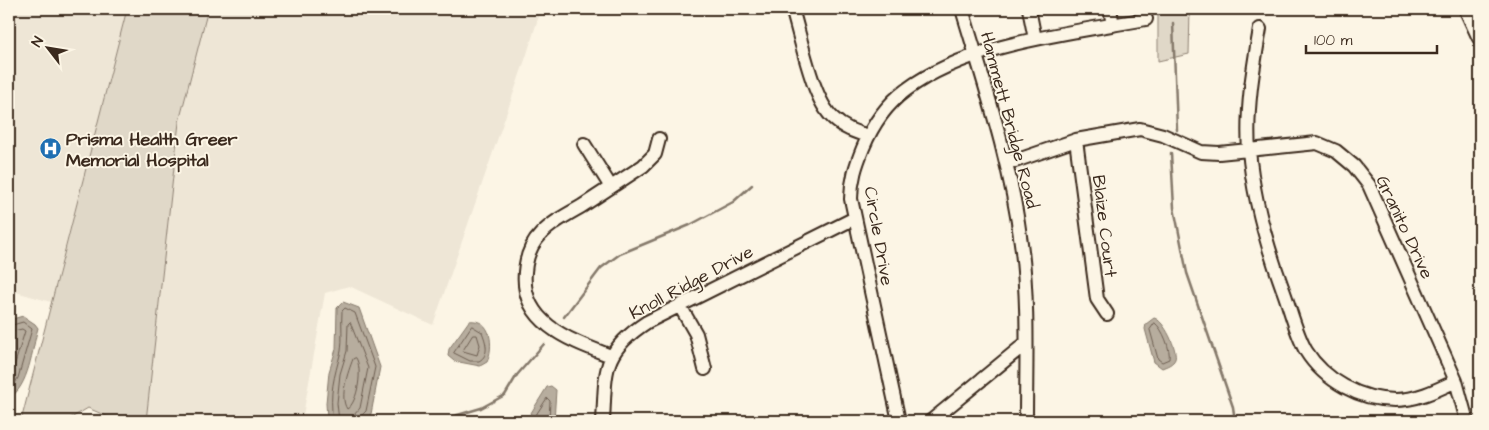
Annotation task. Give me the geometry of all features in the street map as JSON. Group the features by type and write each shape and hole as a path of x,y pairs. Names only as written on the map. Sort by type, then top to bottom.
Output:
{"main road":[{"path":"1467,9 1480,37"}],"street":[{"path":"792,9 814,83 824,106 841,125 868,136"},
{"name":"Hammett Bridge Road","path":"962,9 1006,160 1022,246 1026,421"},
{"path":"1029,9 1035,40"},
{"path":"1110,9 1113,25"},
{"name":"Circle Drive","path":"899,421 851,199 851,181 868,136 888,106 906,90 976,55 1035,40 1146,19"},
{"path":"1260,29 1252,74 1249,150 1258,208 1270,252 1305,349 1320,370 1344,387 1359,393 1395,400 1427,395 1456,381"},
{"name":"Granito Drive","path":"1006,160 1015,161 1076,140 1140,129 1163,135 1201,152 1219,153 1317,143 1336,151 1354,166 1369,185 1456,381 1467,421"},
{"path":"610,356 571,341 544,323 533,309 526,292 526,262 540,235 556,222 643,166 655,154 659,139"},
{"name":"Blaize Court","path":"1076,140 1097,300 1107,314"},
{"path":"584,144 612,187"},
{"name":"Knoll Ridge Drive","path":"603,421 606,370 610,356 628,334 854,218"},
{"path":"680,306 696,334 705,369"},
{"path":"931,421 1025,344"}],"shaded area":[{"name":"Prisma Health Greer Memorial Hospital","path":"9,9 127,9 51,302 9,290"},
{"path":"127,9 208,9 179,122 146,421 118,421 88,408 66,421 21,421"},
{"path":"208,9 541,9 433,325 349,286 325,293 302,421 146,421 179,122"},
{"path":"1158,9 1190,9 1189,54 1158,61"}],"water":[{"path":"343,302 359,308 380,367 371,414 362,421 332,421 327,419 326,403 329,372 336,349 337,308"},
{"path":"23,316 38,328 25,377 16,393 9,398 9,320"},
{"path":"1154,318 1166,329 1175,355 1175,359 1170,365 1162,368 1154,362 1145,329 1146,324"},
{"path":"469,321 477,321 482,324 487,329 489,335 489,356 487,362 480,366 454,361 448,356 449,349"},
{"path":"551,386 556,390 554,421 526,421 547,387"}],"waterway":[{"path":"1173,23 1177,130"},
{"path":"1171,153 1174,208 1187,273 1233,407 1235,421"},
{"path":"564,317 601,268 620,254 690,225 733,202 752,185"},
{"path":"446,421 451,417 481,408 505,395 517,375 544,344"}],"place":[{"name":"Prisma Health Greer Memorial Hospital","path":"50,149"}]}
